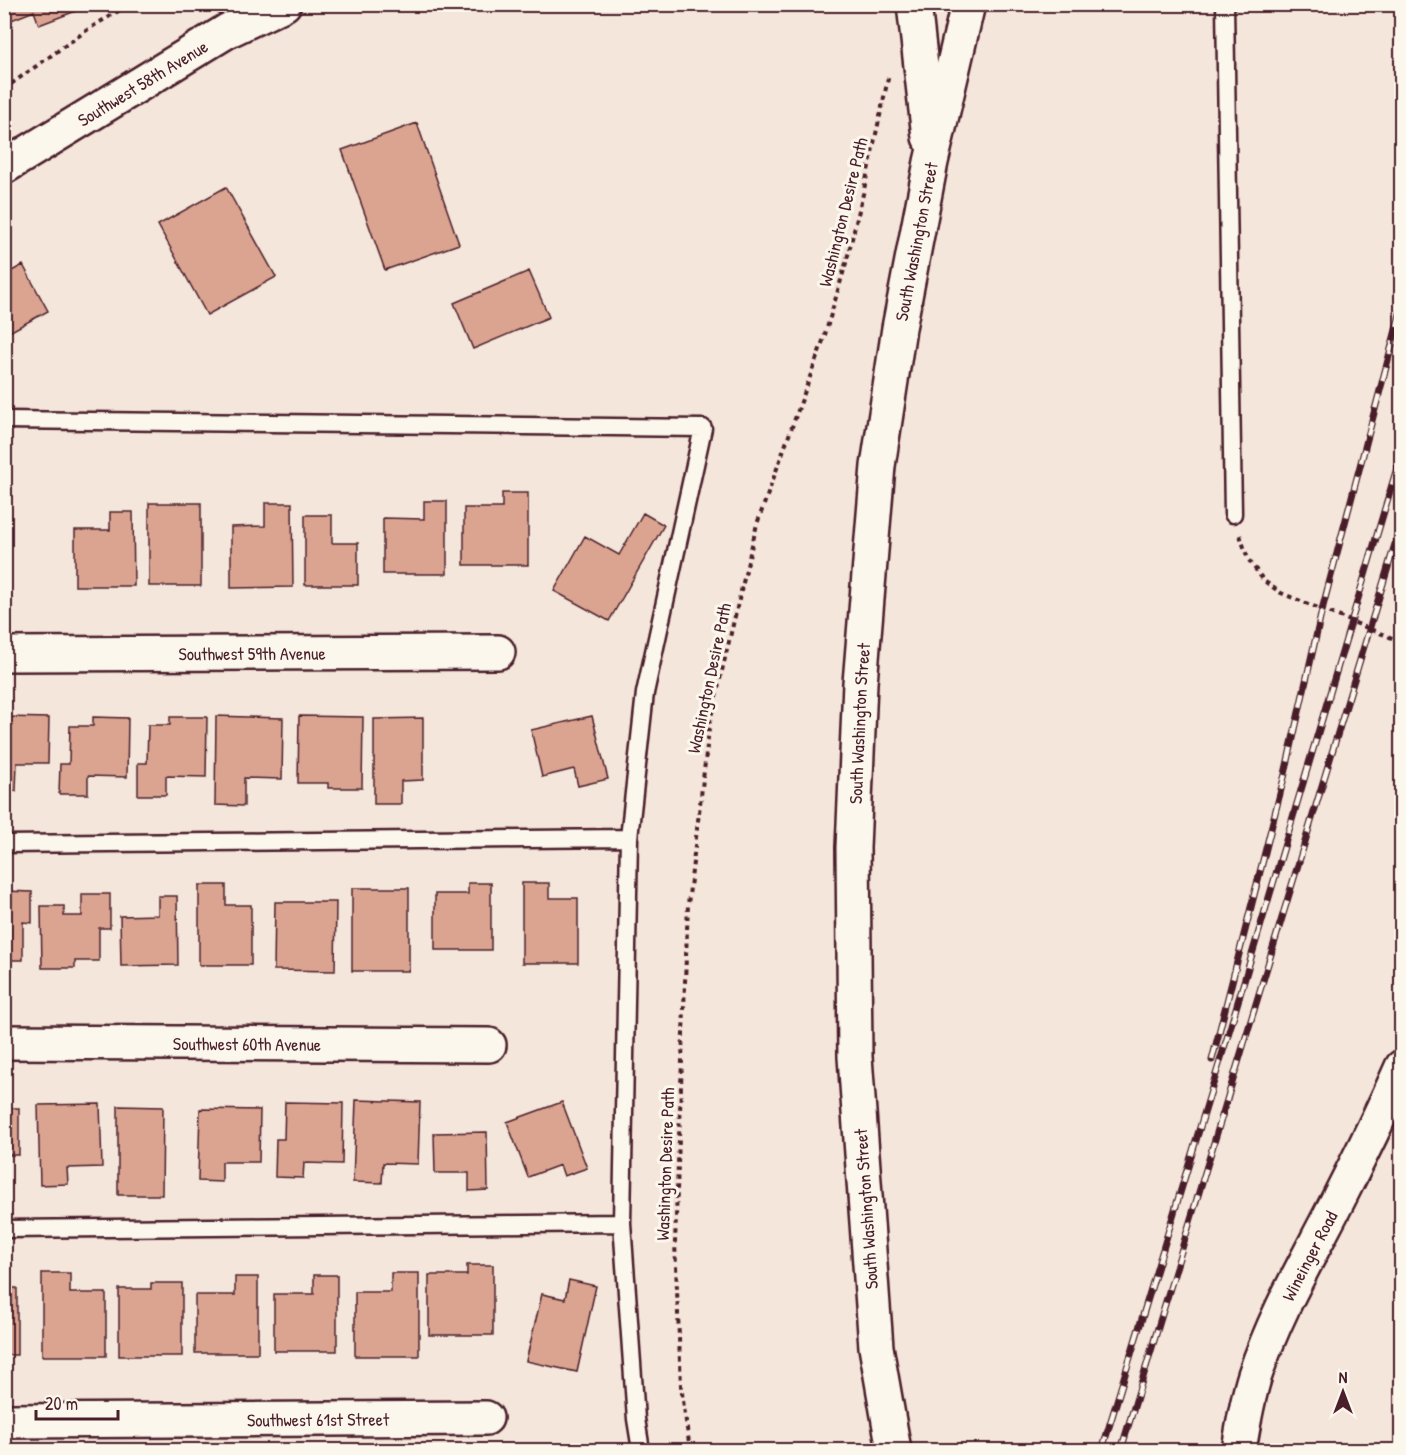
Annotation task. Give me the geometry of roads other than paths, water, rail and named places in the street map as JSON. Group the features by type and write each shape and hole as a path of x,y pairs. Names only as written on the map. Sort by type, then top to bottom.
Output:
{"main road":[{"name":"Southwest 58th Avenue","path":"4,167 227,31 284,4"},
{"path":"914,4 931,162"},
{"name":"South Washington Street","path":"894,1450 876,1347 855,1057 853,848 860,683 878,466 899,328 931,162 968,4"},
{"name":"Southwest 59th Avenue","path":"4,654 498,652"},
{"name":"Southwest 60th Avenue","path":"4,1042 489,1045"},
{"name":"Wineinger Road","path":"1239,1450 1244,1416 1255,1375 1282,1307 1342,1193 1401,1067"},
{"name":"Southwest 61st Street","path":"4,1421 486,1418"}],"lane":[{"path":"1225,4 1233,514"},
{"path":"4,420 703,428 645,693 629,838 622,1223 636,1419 641,1450"},
{"path":"4,844 629,838"},
{"path":"4,1228 622,1223"}],"railway":[{"path":"1212,1060 1285,774 1322,610 1402,307"},
{"path":"1102,1450 1402,451"},
{"path":"1121,1450 1402,521"}]}
